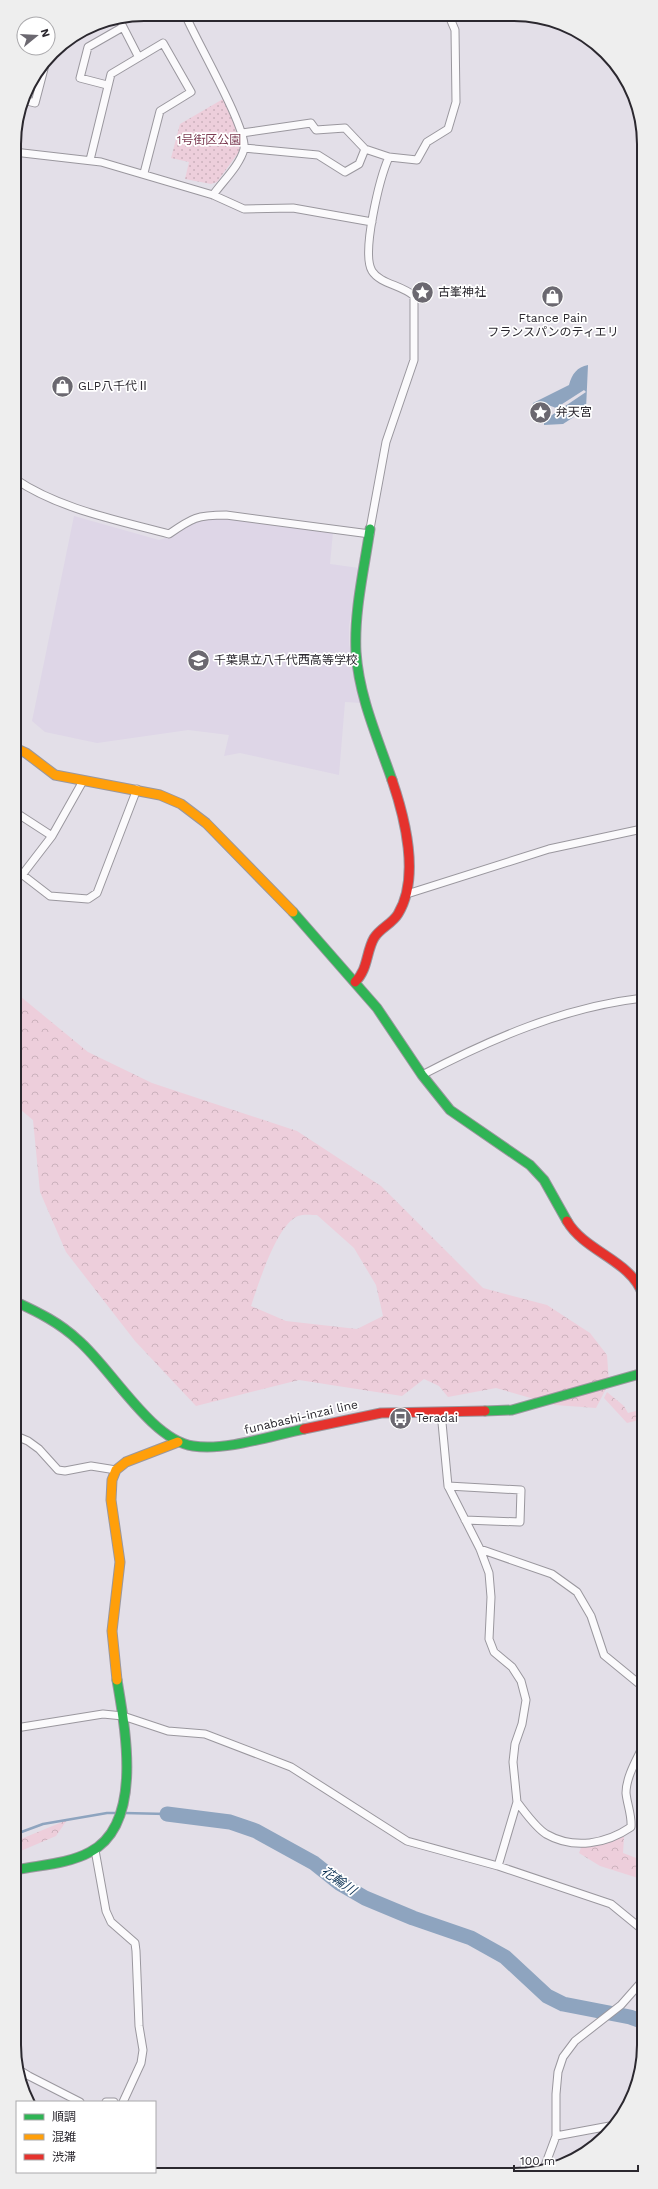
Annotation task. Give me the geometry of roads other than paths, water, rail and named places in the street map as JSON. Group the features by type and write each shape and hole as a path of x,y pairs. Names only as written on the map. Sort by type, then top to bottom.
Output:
{"street":[{"path":"188,21 236,116 242,133 244,148 240,159 213,195"},
{"path":"242,133 311,123 316,130 345,128 365,149 389,157 417,160 427,142 448,129 456,102 454,30 451,21"},
{"path":"121,23 138,56"},
{"path":"107,85 80,78 86,52 88,47 123,27"},
{"path":"90,160 107,85 111,74 138,56 163,43 191,92 160,111 144,173"},
{"path":"29,101 35,103 42,76"},
{"path":"244,148 318,155 345,172 359,164 365,149"},
{"path":"21,153 90,160 144,173 213,195 244,209 293,208 372,222"},
{"path":"355,982 361,978 371,943 376,935 397,916 407,894 411,860 402,817 358,673 354,643 355,626 386,442 411,374 414,349 414,296 408,291 377,277 368,262 375,198 389,157"},
{"path":"21,483 26,487 71,506 168,534 188,521 203,515 218,515 370,532"},
{"path":"21,749 26,750 45,769 55,775 160,795 181,804 206,823 308,928 355,982 395,1034 422,1075 450,1110 530,1165 544,1180 569,1224 579,1236 635,1278 637,1282"},
{"path":"83,781 52,836 22,875 50,896 88,900 97,893 137,790"},
{"path":"21,816 52,836"},
{"path":"407,894 549,850 637,830"},
{"path":"422,1075 468,1051 514,1031 572,1013 637,999"},
{"name":"funabashi-inzai line","path":"21,1304 49,1318 67,1330 86,1347 162,1432 178,1442 206,1447 223,1446 362,1415 398,1412 512,1410 637,1375"},
{"path":"441,1412 448,1486 480,1549 489,1573 491,1597 489,1639 494,1652 512,1666 521,1681 526,1700 522,1724 515,1744 513,1762 517,1802 498,1866"},
{"path":"21,1438 28,1441 38,1449 58,1470 65,1471 91,1466 116,1470"},
{"path":"21,1869 83,1856 95,1850 113,1832 122,1809 126,1782 127,1758 123,1716 112,1643 111,1624 119,1578 120,1551 111,1493 116,1470 128,1460 178,1442"},
{"path":"448,1486 521,1490 520,1522 465,1520"},
{"path":"480,1549 552,1574 577,1592 591,1616 604,1656 637,1682"},
{"path":"21,1727 103,1714 123,1716 168,1731 205,1734 253,1751 291,1767 408,1840 498,1866 611,1904 637,1925"},
{"path":"517,1802 546,1834 577,1844 607,1839 621,1834 631,1827 631,1818 626,1791 637,1760"},
{"path":"95,1850 106,1911 111,1922 135,1943 136,1951 138,2026 143,2050 141,2063 123,2101"},
{"path":"546,2164 556,2136 556,2094 558,2072 563,2057 575,2041 605,2019 621,2005 637,1987"},
{"path":"24,2073 78,2101"},
{"path":"556,2136 605,2127"}],"water":[{"path":"588,365 586,409 563,424 544,425 544,417 552,415 586,392 584,390 556,408 543,403 532,409 533,403 569,385 578,369"}],"waterway":[{"name":"花輪川","path":"21,1832 43,1824 107,1813 117,1813"},
{"name":"花輪川","path":"124,1813 167,1814"},
{"name":"花輪川","path":"167,1814 230,1822 256,1831 314,1863 339,1883 365,1898 413,1918 471,1938 505,1957 547,1996 563,2004 637,2020"}],"place":[{"name":"古峯神社","path":"422,292"},
{"name":"Ftance Pain フランスパンのティエリ","path":"553,297"},
{"name":"GLP八千代Ⅱ","path":"63,386"},
{"name":"弁天宮","path":"541,412"},
{"name":"千葉県立八千代西高等学校","path":"198,660"},
{"name":"Teradai","path":"401,1418"}],"park label":[{"name":"1号街区公園","path":"209,140"}]}
